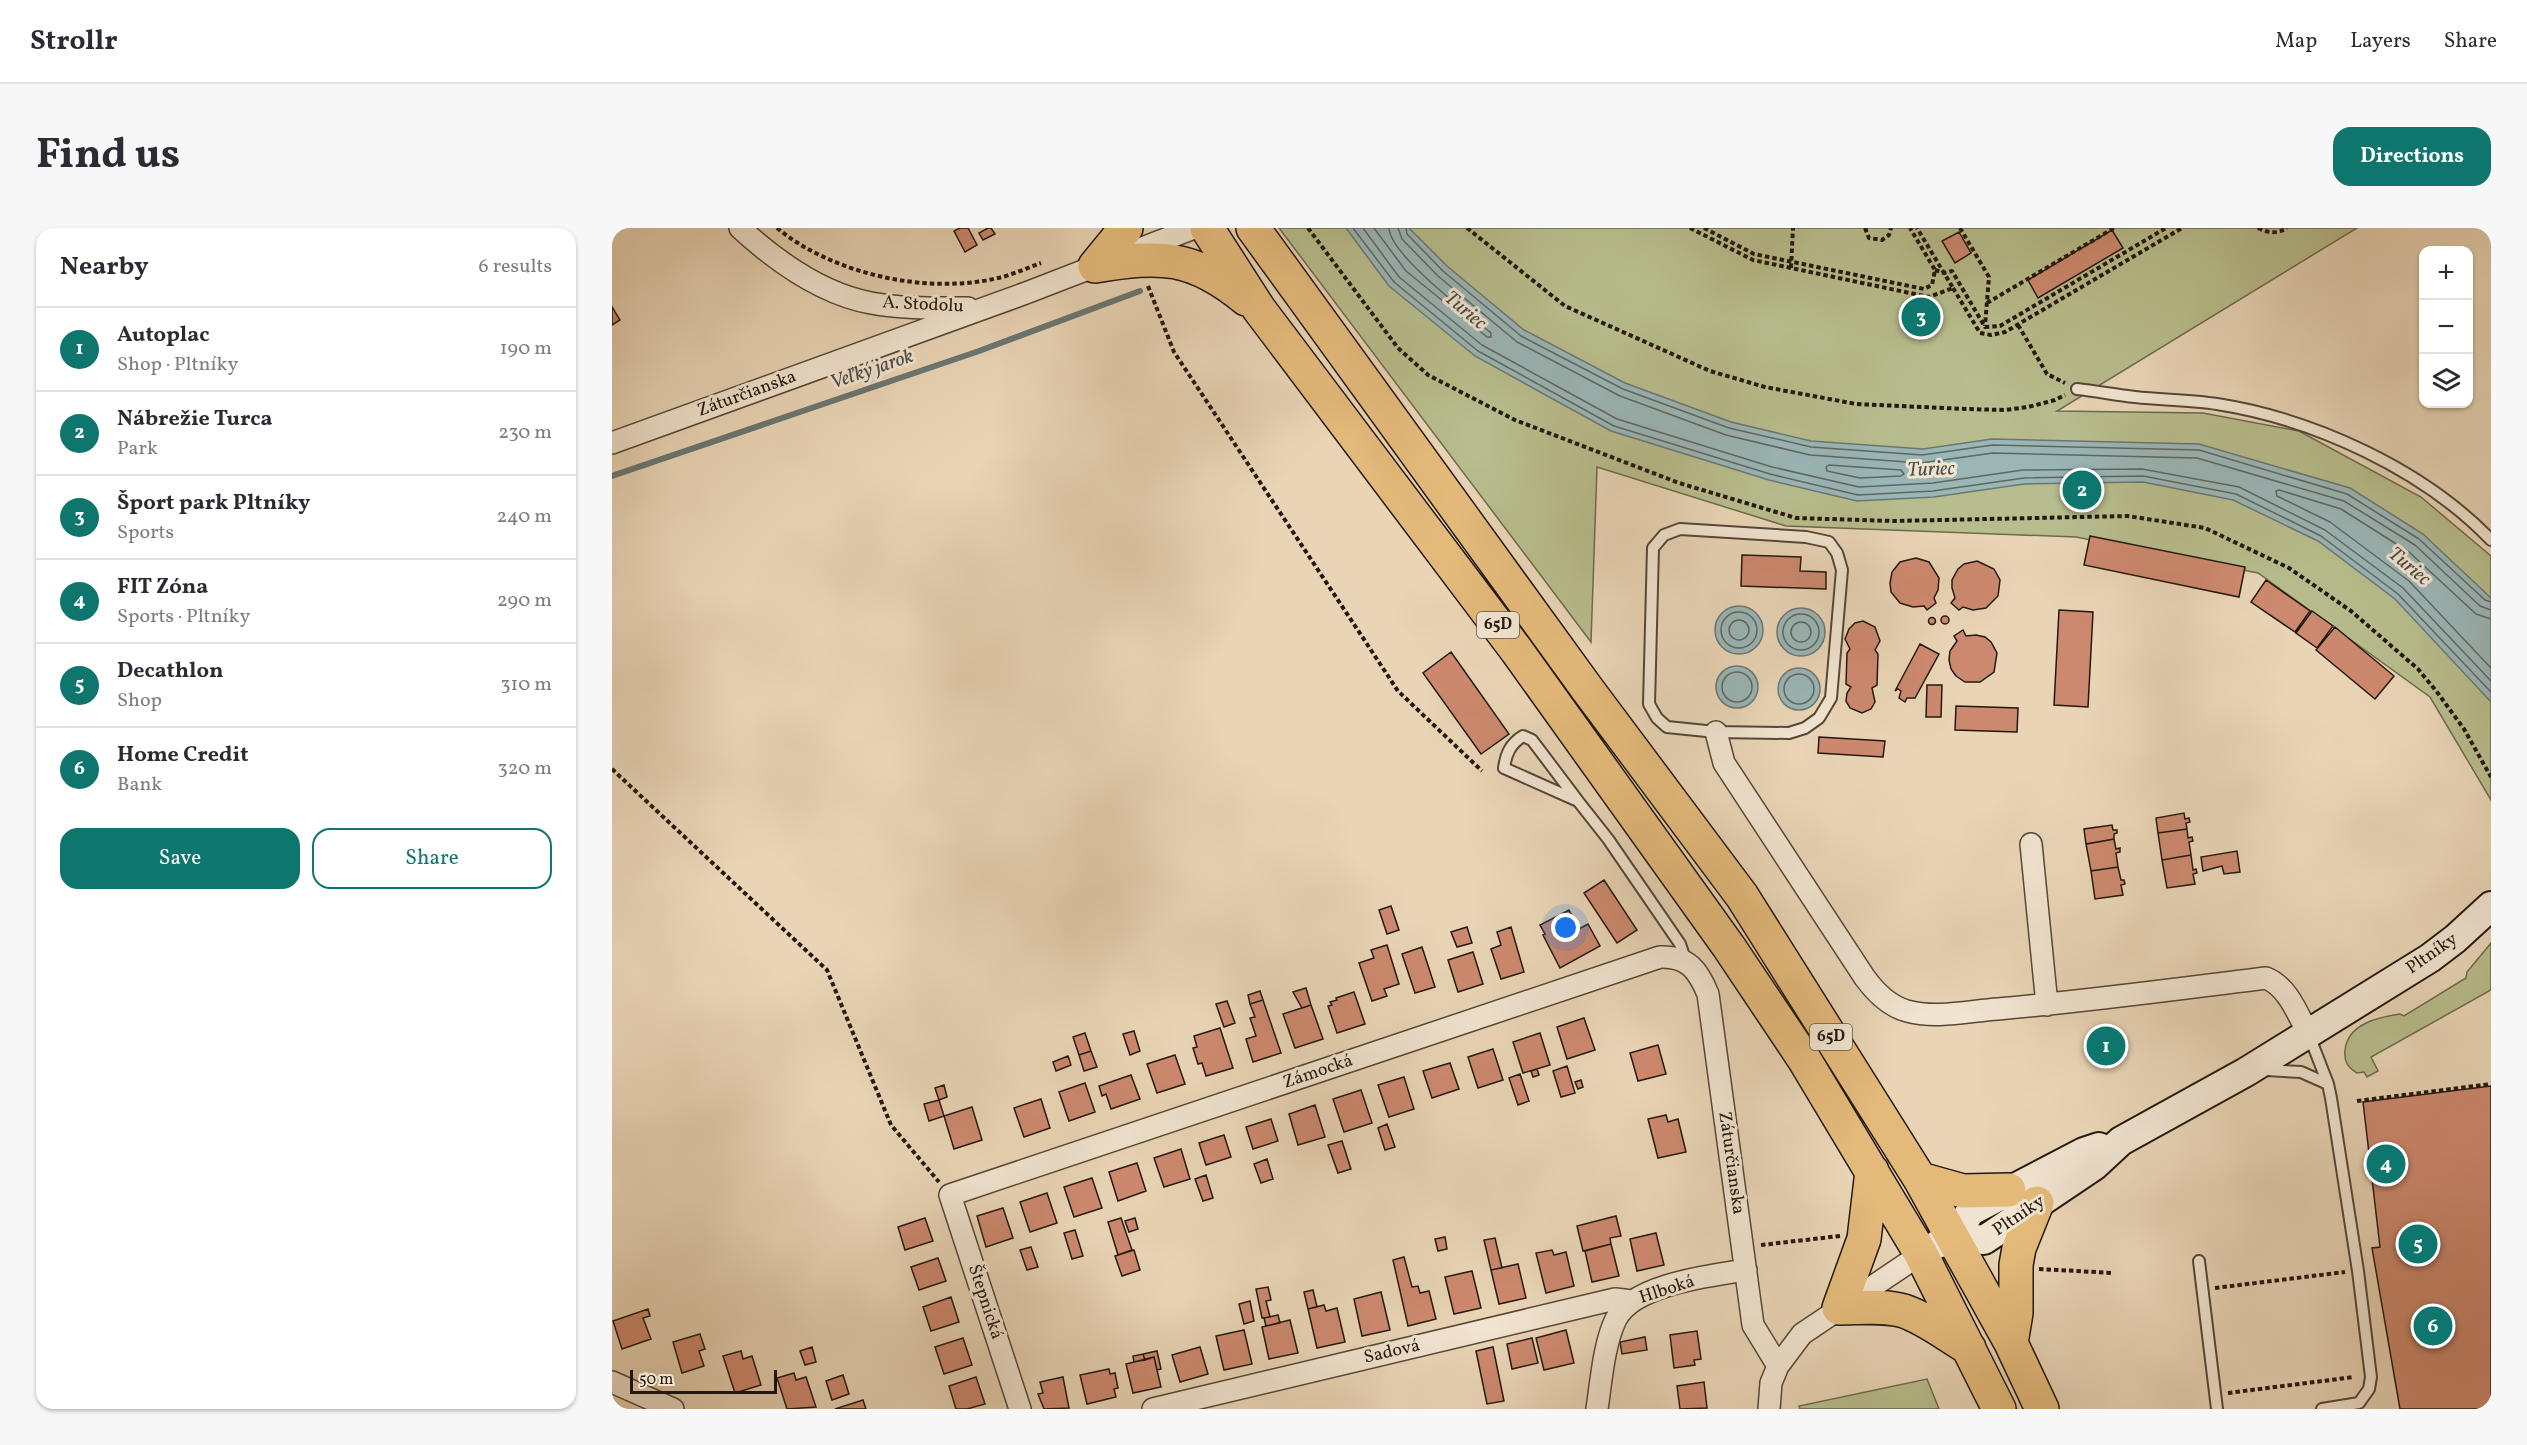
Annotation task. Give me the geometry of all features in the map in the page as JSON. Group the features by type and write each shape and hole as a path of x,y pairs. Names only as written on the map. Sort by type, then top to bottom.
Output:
{"main road":[{"path":"1095,266 1126,228"},
{"name":"65D","path":"1207,228 1259,309 1517,651 1723,938 1804,1059 1921,1254 1999,1409"},
{"name":"65D","path":"1253,228 1588,690 1742,896 1920,1179 2011,1342 2043,1409"},
{"path":"1095,266 1138,258 1163,258 1195,266 1233,288 1259,309"},
{"path":"1872,1171 1864,1239 1839,1308 1903,1311 1969,1348"},
{"path":"1920,1179 1963,1191 2023,1197 2016,1265 2016,1313 2011,1342"}],"street":[{"name":"A. Stodolu","path":"740,228 787,266 814,281 868,302 930,308 984,308"},
{"name":"Záturčianska","path":"612,443 984,308 1194,228"},
{"path":"1716,732 1725,763 1876,993 1888,1002 1906,1011 1929,1015 2047,1005 2266,978 2276,982 2286,994 2308,1033"},
{"path":"2031,844 2047,1005"},
{"name":"Pltníky","path":"1953,1236 1971,1211 2023,1197 2094,1166 2121,1141 2246,1072 2430,958 2491,906"},
{"name":"Zámocká","path":"950,1196 1660,957 1674,957 1686,962"},
{"name":"Záturčianska","path":"1686,962 1700,975 1708,994 1753,1325 1778,1366"},
{"name":"Štepnická","path":"950,1196 1020,1409"},
{"path":"1769,1409 1771,1383 1778,1366 1802,1334 1921,1254 1953,1236"},
{"name":"Hlboká","path":"1597,1409 1613,1329 1616,1320 1632,1301 1670,1286 1746,1270"},
{"name":"Sadová","path":"1153,1409 1615,1299 1632,1301"},
{"path":"612,1382 674,1409"}],"lane":[{"path":"2077,389 2216,404 2302,424 2338,439 2400,472 2458,508 2491,540"},
{"path":"1680,529 1806,537 1829,542 1837,553 1842,570 1831,698 1819,718 1805,728 1789,733 1716,732 1667,727 1657,718 1649,704 1653,548 1664,535 1680,529"},
{"path":"1578,801 1504,768 1506,753 1515,741 1523,736 1532,740 1608,839 1680,944 1686,962"},
{"path":"2308,1033 2328,1084 2358,1271 2371,1377 2369,1389 2359,1403 2322,1409"},
{"path":"2246,1072 2278,1069 2301,1072 2328,1084"},
{"path":"2199,1261 2217,1409"}],"path":[{"path":"777,228 817,254 855,270 886,278 920,282 984,280 999,278 1044,263"},
{"path":"1308,228 1398,348 1428,375 1515,420 1679,483 1796,518 1894,521 2128,516 2205,528 2289,568 2351,611 2418,669 2464,729 2491,777"},
{"path":"1467,228 1572,310 1710,371 1765,387 1856,404 2005,410 2055,400 2077,389"},
{"path":"1690,228 1753,260 1929,297 1953,288"},
{"path":"1704,228 1754,254 1924,289 1932,285 1935,270"},
{"path":"1791,268 1793,228"},
{"path":"1865,228 1869,238 1882,240 1889,236 1891,228"},
{"path":"1910,228 1935,270 1944,273 1952,270 1985,327"},
{"path":"1917,228 1980,333 1991,335 2005,332 2018,325 2182,228"},
{"path":"1960,228 1989,277 1985,327"},
{"path":"1987,303 2114,228"},
{"path":"1985,327 2000,326 2166,228"},
{"path":"2258,228 2267,233 2281,232 2287,228"},
{"path":"1147,283 1174,352 1398,691 1482,771"},
{"path":"2018,325 2047,374 2077,389"},
{"path":"612,769 827,970 891,1125 950,1196"},
{"path":"2357,1101 2491,1084"},
{"path":"1743,1247 1842,1235"},
{"path":"2029,1268 2113,1273"},
{"path":"2202,1290 2358,1271"},
{"path":"2215,1395 2354,1377"}],"green space":[{"path":"1279,228 2357,228 2057,411 2203,413 2299,431 2421,497 2491,556 2491,800 2430,697 2258,573 2076,537 1786,526 1597,467 1591,642"},
{"path":"2491,943 2491,990 2371,1057 2378,1071 2367,1077 2364,1072 2357,1073 2349,1066 2345,1050 2352,1033 2366,1023 2383,1017 2400,1014 2404,1016 2466,978 2467,972"},
{"path":"1927,1379 1939,1409 1800,1409 1799,1406"}],"water":[{"name":"Turiec","path":"1346,228 1409,228 1447,266 1524,330 1625,383 1731,422 1811,441 1923,449 1992,439 2199,444 2350,488 2423,534 2491,598 2491,702 2395,599 2318,541 2233,500 2143,482 2024,484 1934,497 1857,501 1769,480 1611,431 1475,356 1389,286"},
{"path":"1739,606 1756,613 1763,630 1756,647 1739,654 1722,647 1715,630 1722,613"},
{"path":"1801,608 1818,615 1825,632 1818,649 1801,656 1784,649 1777,632 1784,615"},
{"path":"1737,666 1745,667 1752,672 1757,679 1757,695 1752,702 1745,707 1737,708 1729,707 1722,702 1717,695 1716,687 1717,679 1722,672 1729,667"},
{"path":"1799,668 1814,674 1820,689 1814,704 1799,710 1784,704 1778,689 1784,674"}],"building":[{"path":"968,228 977,245 965,252 954,231"},
{"path":"991,228 995,234 983,240 979,233"},
{"path":"2112,230 2123,248 2038,298 2028,280"},
{"path":"1959,232 1971,253 1955,263 1942,241"},
{"path":"612,307 620,320 612,325"},
{"path":"2090,536 2245,567 2239,597 2084,565"},
{"path":"1742,555 1801,557 1800,571 1826,572 1826,589 1741,586"},
{"path":"1916,558 1929,562 1939,578 1938,590 1934,598 1936,603 1927,610 1924,606 1913,607 1900,603 1891,592 1892,572 1900,562"},
{"path":"1977,561 1994,569 2000,580 1998,596 1986,608 1973,610 1963,607 1959,610 1951,603 1955,598 1952,580 1964,564"},
{"path":"2266,580 2310,611 2295,632 2251,602"},
{"path":"2059,610 2093,612 2088,707 2054,705"},
{"path":"2312,611 2333,626 2317,648 2296,633"},
{"path":"1945,616 1949,620 1945,624 1941,620"},
{"path":"1932,617 1936,621 1932,625 1928,621"},
{"path":"1863,621 1875,627 1880,641 1875,650 1878,654 1877,685 1872,688 1875,702 1871,709 1862,713 1850,708 1846,701 1851,687 1846,684 1847,653 1850,649 1845,639 1849,629 1855,623"},
{"path":"2335,627 2394,676 2375,699 2316,650"},
{"path":"1963,630 1966,636 1985,637 1997,653 1994,672 1980,682 1965,682 1951,669 1950,651 1957,641 1954,636"},
{"path":"1920,644 1939,654 1915,698 1907,698 1905,702 1899,698 1901,691 1898,689 1895,691"},
{"path":"1451,652 1509,734 1481,754 1423,673"},
{"path":"1927,685 1942,685 1941,717 1926,717"},
{"path":"1956,706 2018,708 2017,732 1955,730"},
{"path":"1819,737 1885,741 1883,757 1818,753"},
{"path":"2184,813 2185,819 2189,818 2190,822 2186,823 2187,829 2158,833 2156,818"},
{"path":"2112,825 2113,830 2117,830 2114,839 2086,844 2084,829"},
{"path":"2187,829 2188,838 2192,837 2193,841 2189,842 2191,855 2162,860 2158,833"},
{"path":"2114,839 2116,849 2120,848 2120,852 2116,853 2118,867 2091,871 2086,844"},
{"path":"2237,851 2240,872 2224,874 2222,866 2203,871 2201,857"},
{"path":"2191,855 2193,870 2196,869 2197,873 2193,874 2195,884 2167,888 2162,860"},
{"path":"2118,867 2121,880 2124,880 2125,884 2121,885 2123,895 2095,899 2091,871"},
{"path":"1604,880 1637,930 1617,943 1584,893"},
{"path":"1391,906 1399,930 1387,934 1379,910"},
{"path":"1569,910 1579,929 1588,924 1600,946 1560,968 1540,925"},
{"path":"1467,927 1472,943 1457,947 1451,932"},
{"path":"1511,927 1524,972 1501,979 1491,949 1501,945 1497,932"},
{"path":"1387,945 1399,984 1384,989 1387,996 1372,1001 1359,963 1374,958 1371,950"},
{"path":"1422,947 1435,987 1415,993 1402,954"},
{"path":"1473,952 1483,984 1458,992 1448,960"},
{"path":"1306,988 1311,1005 1302,1008 1293,992"},
{"path":"1260,991 1263,1000 1250,1004 1248,995"},
{"path":"1354,992 1365,1024 1337,1033 1328,1006 1332,1005 1330,1002 1337,1000 1336,998"},
{"path":"1263,1000 1281,1053 1253,1062 1246,1039 1256,1036 1250,1018 1255,1017 1250,1004"},
{"path":"1227,1001 1235,1023 1224,1027 1216,1004"},
{"path":"1311,1005 1323,1039 1295,1048 1283,1014"},
{"path":"1584,1018 1595,1050 1567,1059 1557,1027"},
{"path":"1220,1028 1233,1068 1206,1076 1202,1063 1198,1064 1193,1048 1197,1047 1194,1036"},
{"path":"1134,1031 1140,1051 1130,1055 1123,1034"},
{"path":"1085,1033 1091,1051 1079,1055 1073,1037"},
{"path":"1540,1033 1550,1065 1523,1073 1513,1042"},
{"path":"1658,1045 1666,1074 1638,1081 1630,1053"},
{"path":"1493,1049 1503,1080 1478,1088 1468,1057"},
{"path":"1091,1051 1097,1067 1084,1071 1079,1055"},
{"path":"1175,1055 1185,1084 1157,1093 1147,1064"},
{"path":"1068,1056 1071,1065 1056,1071 1053,1062"},
{"path":"1450,1063 1459,1089 1432,1098 1423,1071"},
{"path":"1567,1066 1575,1093 1561,1097 1553,1071"},
{"path":"1537,1069 1539,1075 1533,1077 1531,1071"},
{"path":"1520,1074 1529,1101 1518,1105 1509,1078"},
{"path":"1131,1075 1140,1099 1111,1109 1106,1094 1102,1096 1099,1086"},
{"path":"1404,1077 1414,1109 1389,1117 1378,1085"},
{"path":"1581,1080 1583,1087 1578,1089 1575,1082"},
{"path":"1085,1083 1095,1112 1069,1121 1059,1092"},
{"path":"944,1085 947,1097 939,1100 935,1088"},
{"path":"2491,1086 2491,1409 2400,1409 2372,1248 2380,1247 2363,1102"},
{"path":"1361,1090 1372,1123 1344,1132 1333,1099"},
{"path":"1041,1099 1050,1128 1024,1137 1014,1108"},
{"path":"939,1100 944,1116 929,1121 924,1104"},
{"path":"1315,1105 1325,1137 1298,1145 1289,1114"},
{"path":"972,1107 982,1140 954,1149 944,1116"},
{"path":"1666,1115 1668,1122 1678,1119 1686,1152 1658,1158 1648,1119"},
{"path":"1271,1119 1278,1141 1253,1149 1246,1127"},
{"path":"1387,1124 1395,1147 1385,1150 1378,1128"},
{"path":"1224,1135 1231,1157 1206,1165 1199,1143"},
{"path":"1342,1141 1351,1169 1338,1173 1328,1145"},
{"path":"1181,1149 1190,1179 1164,1187 1154,1158"},
{"path":"1267,1159 1273,1179 1261,1183 1254,1164"},
{"path":"1137,1163 1146,1191 1118,1201 1109,1172"},
{"path":"1206,1175 1213,1198 1203,1201 1195,1179"},
{"path":"1092,1178 1102,1208 1074,1217 1064,1187"},
{"path":"1047,1193 1057,1223 1030,1232 1020,1202"},
{"path":"1003,1208 1013,1238 986,1247 977,1216"},
{"path":"1616,1216 1621,1236 1610,1238 1611,1244 1583,1251 1577,1226"},
{"path":"925,1218 933,1241 905,1250 898,1227"},
{"path":"1121,1218 1132,1250 1118,1255 1108,1222"},
{"path":"1135,1218 1138,1229 1129,1232 1125,1221"},
{"path":"1075,1230 1083,1256 1072,1259 1064,1233"},
{"path":"1656,1233 1664,1265 1637,1271 1630,1239"},
{"path":"1445,1237 1447,1249 1438,1251 1435,1239"},
{"path":"1495,1238 1502,1268 1491,1270 1484,1240"},
{"path":"1611,1244 1619,1276 1592,1282 1585,1251"},
{"path":"1031,1247 1038,1267 1027,1270 1020,1250"},
{"path":"1134,1250 1140,1270 1122,1276 1115,1256"},
{"path":"1552,1250 1554,1255 1566,1252 1574,1286 1546,1293 1536,1253"},
{"path":"1404,1257 1412,1287 1418,1286 1420,1293 1429,1291 1436,1319 1408,1326 1393,1260"},
{"path":"938,1258 946,1281 919,1290 911,1267"},
{"path":"1518,1264 1526,1298 1499,1304 1491,1270"},
{"path":"1472,1271 1481,1308 1454,1314 1445,1277"},
{"path":"1268,1287 1271,1300 1266,1301 1270,1317 1262,1318 1256,1289"},
{"path":"1313,1290 1317,1307 1308,1309 1304,1292"},
{"path":"1381,1292 1390,1330 1362,1336 1354,1299"},
{"path":"951,1297 959,1322 931,1331 923,1307"},
{"path":"1250,1301 1254,1321 1244,1324 1239,1304"},
{"path":"1324,1305 1326,1311 1337,1308 1345,1342 1317,1348 1308,1309"},
{"path":"648,1309 650,1316 643,1318 651,1339 622,1349 613,1321"},
{"path":"1278,1315 1280,1323 1266,1326 1264,1318"},
{"path":"1290,1320 1298,1353 1269,1359 1262,1327"},
{"path":"1244,1330 1252,1364 1224,1370 1216,1336"},
{"path":"1566,1330 1574,1363 1544,1370 1536,1338"},
{"path":"1697,1331 1701,1359 1694,1360 1695,1365 1674,1368 1670,1335"},
{"path":"700,1334 705,1349 699,1351 704,1366 682,1373 673,1342"},
{"path":"1645,1337 1647,1350 1622,1354 1620,1342"},
{"path":"963,1338 972,1365 944,1374 935,1347"},
{"path":"1532,1338 1538,1363 1512,1369 1507,1344"},
{"path":"812,1347 816,1362 805,1365 800,1351"},
{"path":"1200,1347 1208,1374 1180,1382 1172,1355"},
{"path":"1493,1347 1504,1401 1487,1404 1476,1351"},
{"path":"741,1351 743,1359 752,1356 761,1385 735,1393 723,1356"},
{"path":"1157,1351 1161,1369 1157,1370 1154,1357 1145,1360 1143,1354"},
{"path":"1143,1354 1145,1360 1134,1362 1133,1356"},
{"path":"1154,1357 1161,1387 1133,1393 1126,1364"},
{"path":"1109,1369 1110,1374 1115,1373 1118,1388 1114,1389 1116,1397 1087,1404 1080,1375"},
{"path":"794,1373 796,1380 806,1377 816,1407 787,1409 777,1378"},
{"path":"843,1375 849,1394 832,1400 826,1381"},
{"path":"976,1377 985,1404 967,1409 956,1409 949,1386"},
{"path":"1063,1377 1069,1408 1044,1409 1038,1394 1043,1393 1040,1382"},
{"path":"1704,1382 1707,1408 1680,1409 1677,1386"},
{"path":"863,1400 866,1409 835,1409"}],"waterway":[{"name":"Veľký jarok","path":"612,476 979,351 1140,291"}],"place":[{"name":"Šport park Pltníky","path":"1921,317"},
{"name":"Nábrežie Turca","path":"2082,490"},
{"name":"Autoplac","path":"2106,1046"},
{"name":"FIT Zóna","path":"2386,1164"},
{"name":"Decathlon","path":"2418,1244"},
{"name":"Home Credit","path":"2433,1326"}]}
